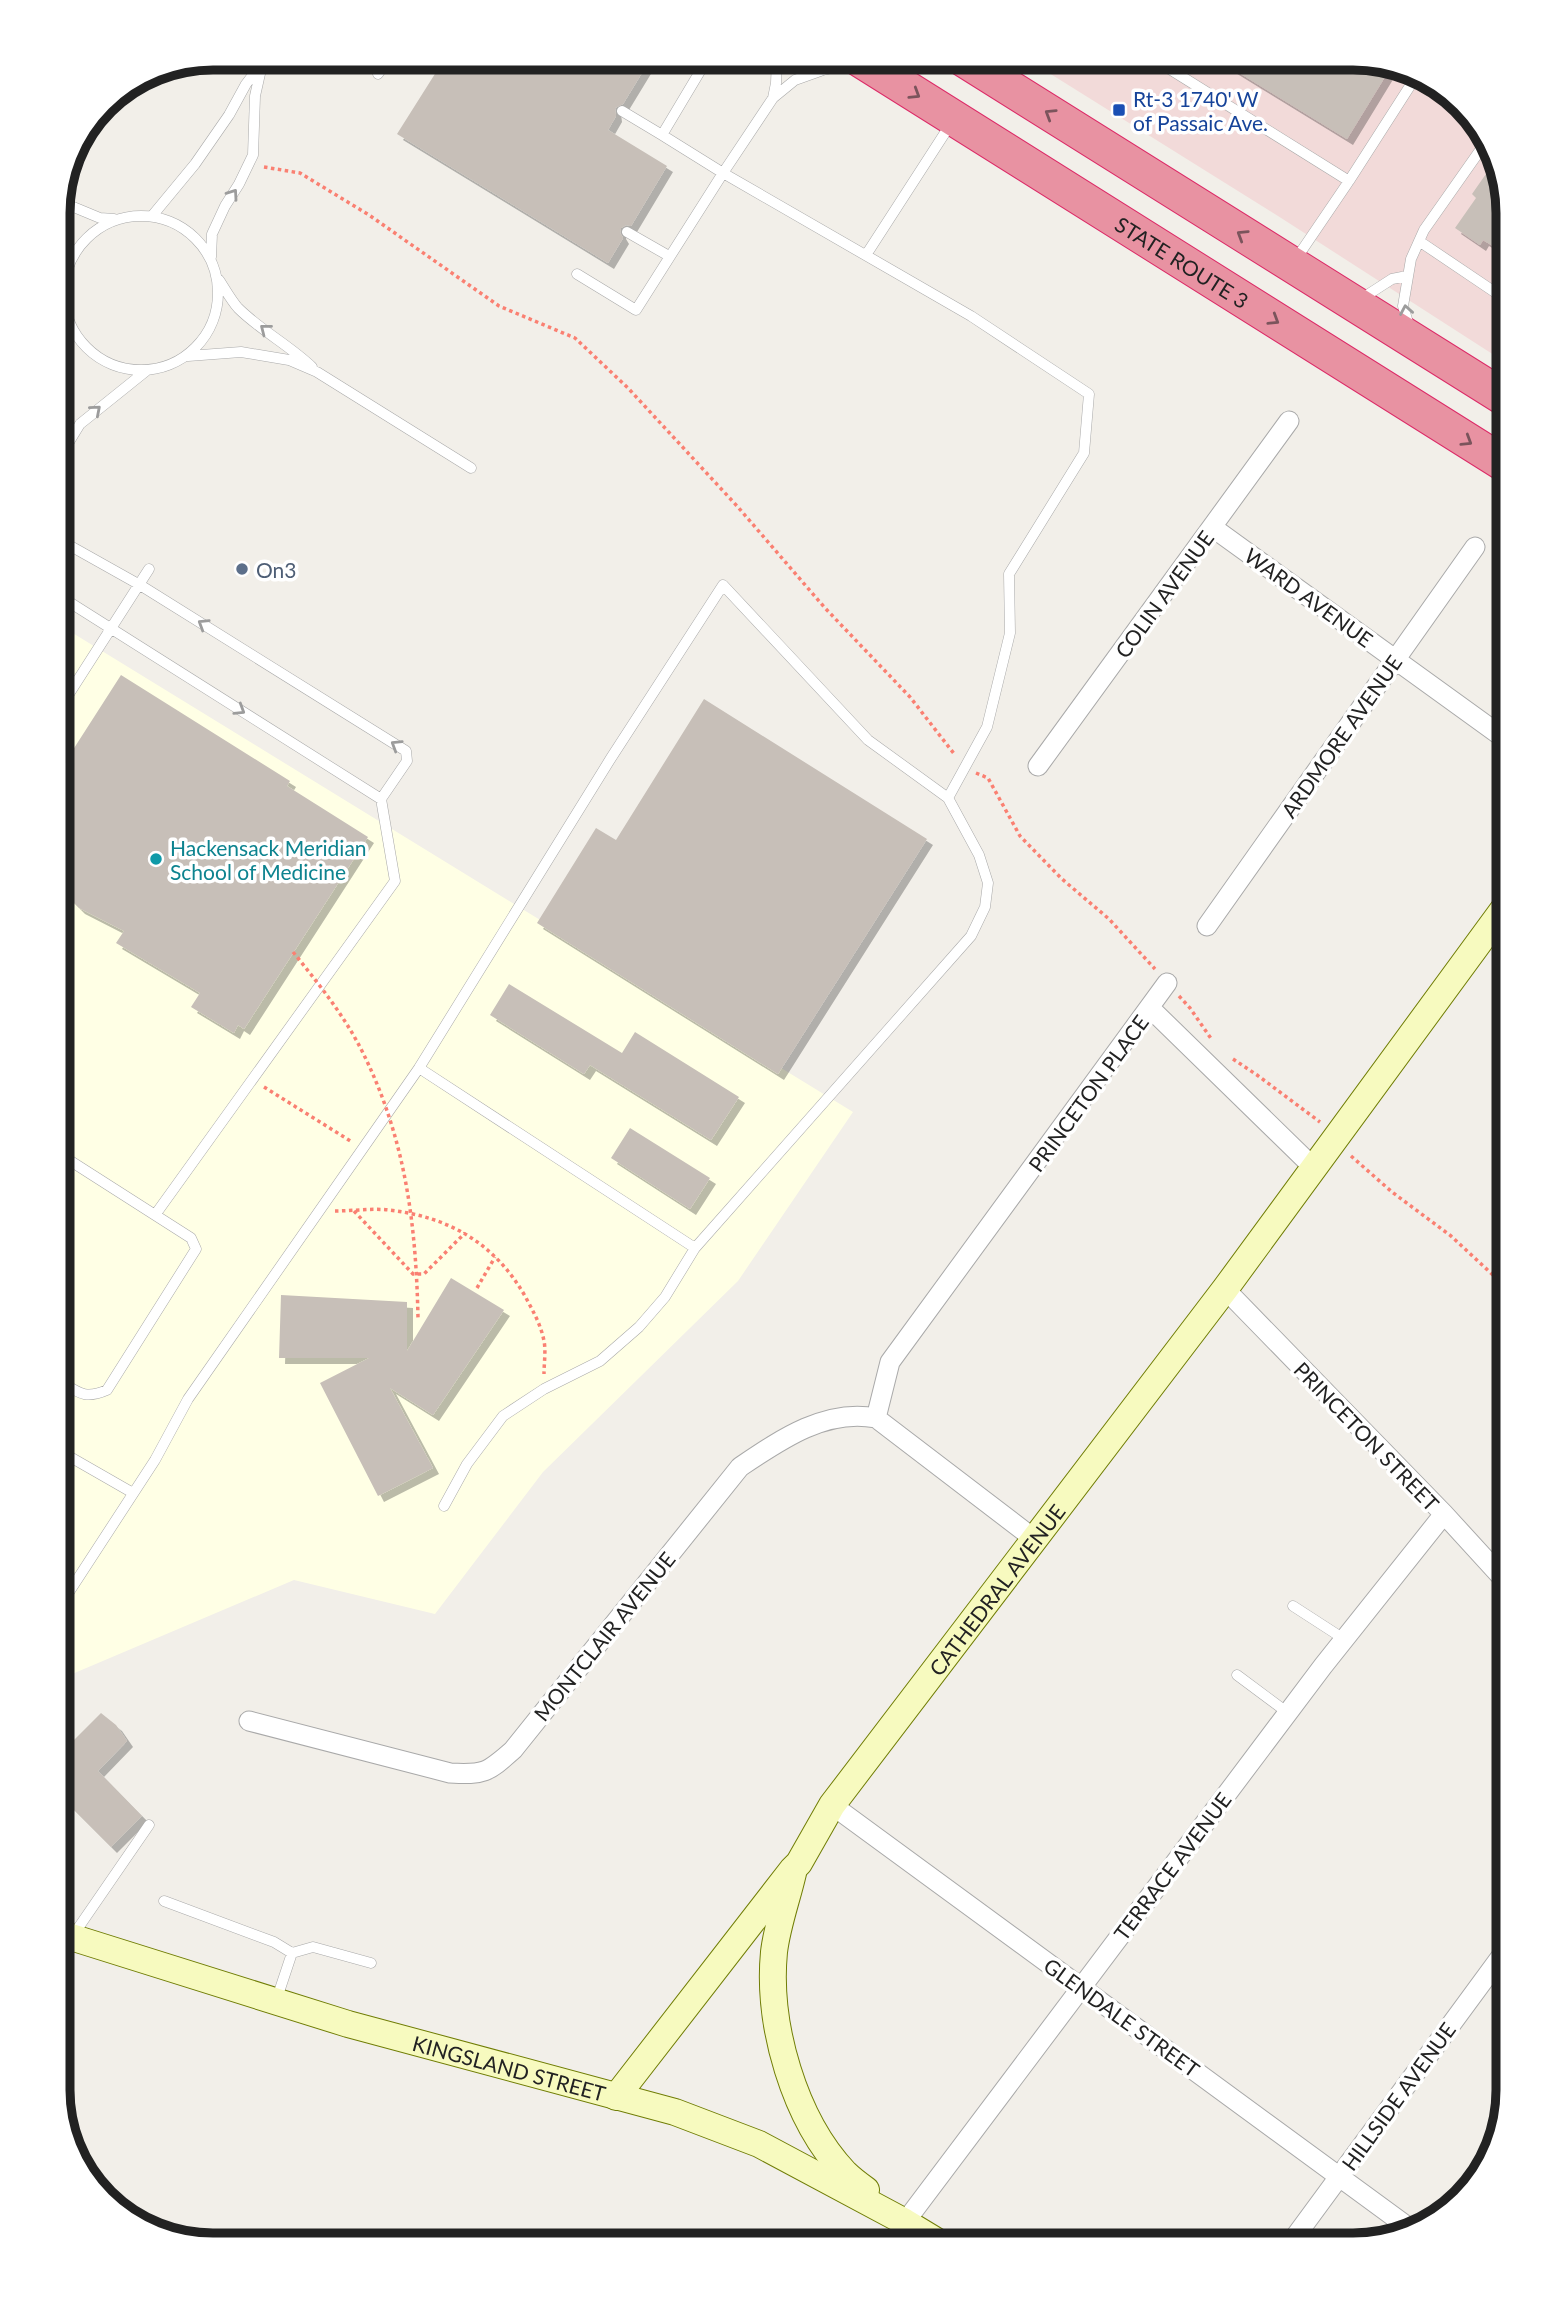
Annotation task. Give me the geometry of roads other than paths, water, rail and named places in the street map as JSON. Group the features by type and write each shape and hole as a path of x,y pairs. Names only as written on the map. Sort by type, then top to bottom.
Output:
{"highway":[{"name":"STATE ROUTE 3","path":"877,70 1496,458"},
{"path":"981,70 1496,393"}],"main road":[{"name":"CATHEDRAL AVENUE","path":"615,2097 799,1863 832,1805 1225,1289 1496,919"},
{"path":"799,1863 794,1871 774,1951 774,2008 788,2074 813,2129 845,2173 905,2222"},
{"name":"KINGSLAND STREET","path":"70,1937 348,2024 675,2112 759,2144 923,2233"}],"street":[{"name":"COLIN AVENUE","path":"1038,766 1289,421"},
{"name":"WARD AVENUE","path":"1212,527 1496,732"},
{"name":"ARDMORE AVENUE","path":"1207,926 1475,547"},
{"path":"1150,1008 1167,983"},
{"name":"PRINCETON PLACE","path":"876,1418 890,1362 1150,1008 1314,1168"},
{"name":"PRINCETON STREET","path":"1225,1289 1496,1571"},
{"name":"MONTCLAIR AVENUE","path":"249,1721 450,1773 476,1774 492,1769 513,1750 740,1467 798,1430 835,1418 859,1415 876,1418"},
{"path":"876,1418 1033,1538"},
{"name":"TERRACE AVENUE","path":"905,2222 1344,1639 1444,1514"},
{"name":"GLENDALE STREET","path":"832,1805 1403,2224"},
{"name":"HILLSIDE AVENUE","path":"1298,2233 1496,1963"}],"lane":[{"path":"152,216 195,164 257,70"},
{"path":"211,257 212,234 253,155 256,96 262,70"},
{"path":"378,74 380,70"},
{"path":"662,135 701,70"},
{"path":"773,98 777,70"},
{"path":"577,274 636,310 773,98 795,80 823,70"},
{"path":"1171,70 1349,181"},
{"path":"1292,266 1412,83"},
{"path":"622,111 723,173 971,316 1089,394 1084,453 1009,574 1010,633 987,727 948,799"},
{"path":"866,255 954,119"},
{"path":"1415,343 1403,306 1411,259 1424,230 1481,150"},
{"path":"70,206 100,218 118,219"},
{"path":"70,261 84,240 103,225 118,219 127,216 152,216 176,223 196,237 211,257 219,280 237,307 295,351 317,372"},
{"path":"627,232 669,256"},
{"path":"1419,241 1496,292"},
{"path":"1353,304 1392,279 1408,276"},
{"path":"70,323 77,337 96,356 120,368 146,371 172,365 195,350 211,329 219,305 219,280"},
{"path":"185,356 241,352 289,360 317,372 471,468"},
{"path":"70,440 80,424 146,371"},
{"path":"70,546 140,585 406,751 407,761 382,799 394,881 155,1215"},
{"path":"70,692 149,569"},
{"path":"70,1590 155,1460 188,1399 419,1068 611,758 723,585 868,740 948,799 979,855 988,883 985,907 971,936 695,1248 664,1297 639,1327 600,1360 544,1389 503,1416 467,1464 444,1507"},
{"path":"70,602 382,799"},
{"path":"419,1068 695,1248"},
{"path":"70,1161 191,1238 196,1249 107,1390 95,1395 82,1395 70,1388"},
{"path":"70,1457 133,1493"},
{"path":"1293,1606 1344,1639"},
{"path":"1237,1675 1288,1713"},
{"path":"70,1928 149,1825"},
{"path":"164,1901 274,1942 292,1953 313,1947 371,1963"},
{"path":"276,2002 292,1953"}],"place":[{"name":"Rt-3 1740' W of Passaic Ave.","path":"1119,110"},
{"name":"On3","path":"242,569"},
{"name":"Hackensack Meridian School of Medicine","path":"156,859"}]}
